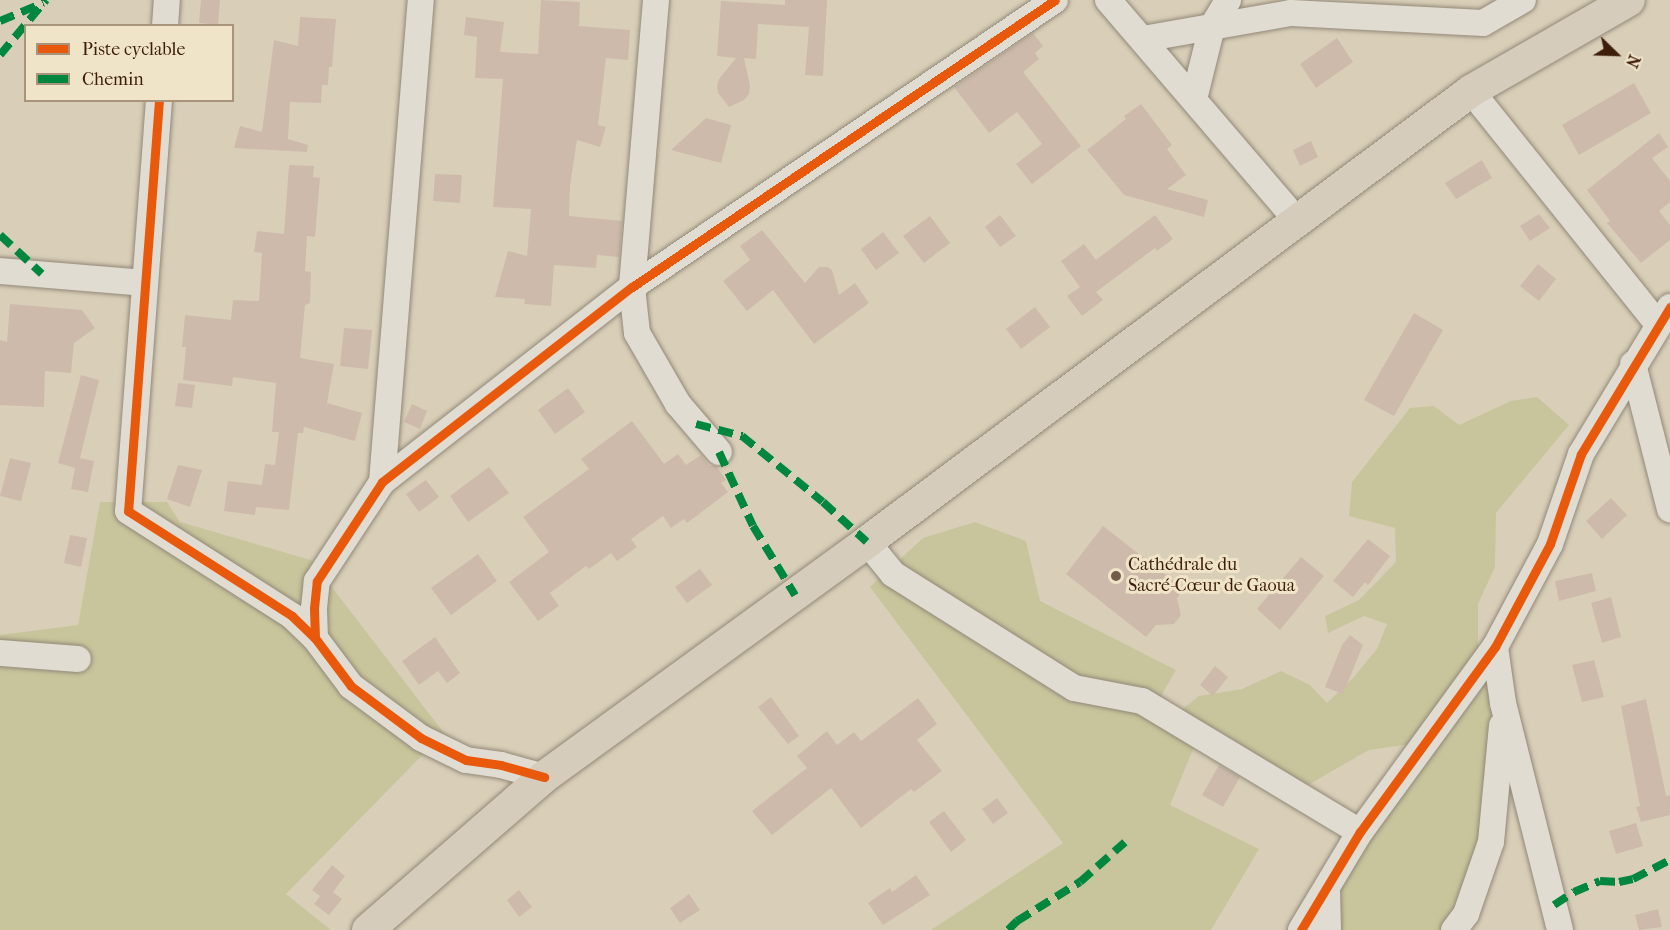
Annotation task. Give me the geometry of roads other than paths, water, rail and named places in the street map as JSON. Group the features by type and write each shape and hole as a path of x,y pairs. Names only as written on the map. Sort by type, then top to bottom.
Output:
{"main road":[{"path":"368,930 544,777 867,542 1298,222 1470,91 1626,1"}],"street":[{"path":"165,24 167,0"},
{"path":"382,482 421,0"},
{"path":"656,0 632,287 637,333 678,404 719,452"},
{"path":"315,638 316,580 382,482 632,287 1054,0"},
{"path":"1107,0 1143,39 1298,222"},
{"path":"1194,99 1212,27 1228,0"},
{"path":"1143,39 1291,13 1483,23 1522,0"},
{"path":"1301,930 1360,832 1495,647 1550,544 1581,454 1633,364 1664,316 1470,91"},
{"path":"159,102 128,511 292,616 315,638 351,686 421,738 466,760 501,765 544,777"},
{"path":"0,271 146,283"},
{"path":"1633,364 1670,509"},
{"path":"867,542 892,574 1074,688 1142,701 1360,832"},
{"path":"1495,647 1503,703 1560,930"},
{"path":"0,654 78,659"},
{"path":"1454,930 1466,914 1491,842 1503,703"},
{"path":"1327,889 1328,930"}],"place":[{"name":"Cathédrale du Sacré-Cœur de Gaoua","path":"1116,576"}]}
